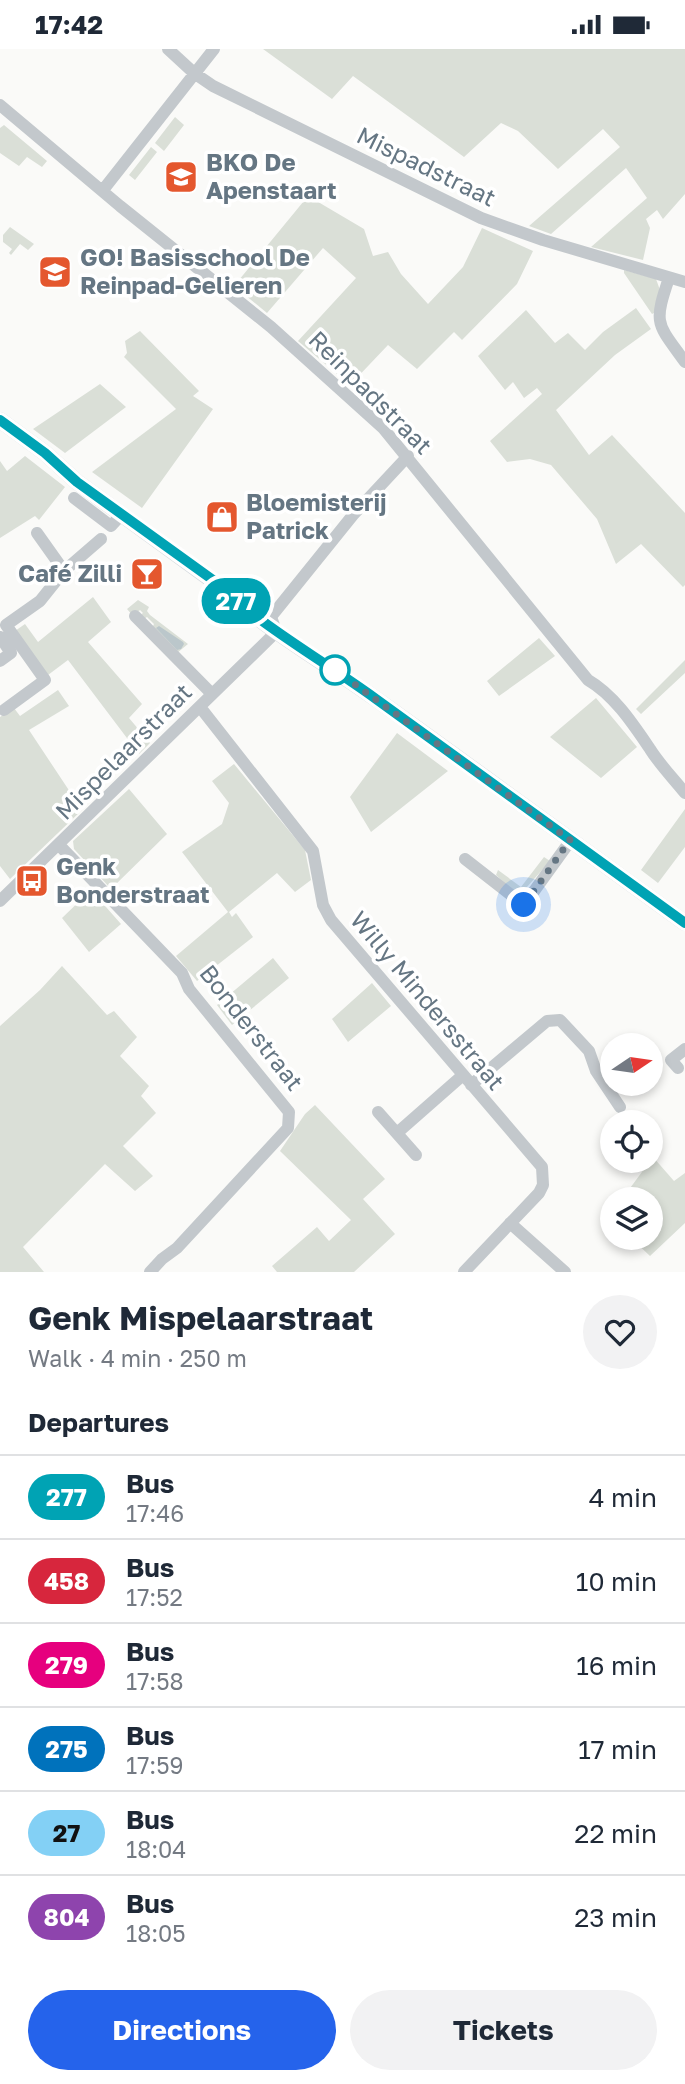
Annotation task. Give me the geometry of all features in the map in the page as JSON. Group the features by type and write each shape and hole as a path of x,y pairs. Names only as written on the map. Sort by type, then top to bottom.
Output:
{"main road":[{"path":"0,420 213,580 231,598 304,641 335,670 685,923"}],"street":[{"name":"Mispadstraat","path":"169,49 194,73 214,86 481,218 543,240 685,282"},
{"path":"103,190 214,49"},
{"name":"Reinpadstraat","path":"0,105 310,360 383,428 588,680 604,689 685,793"},
{"path":"669,278 659,309 659,323 685,362"},
{"name":"Mispelaarstraat","path":"0,901 212,694 274,624 353,515 408,456"},
{"path":"74,498 111,526 122,514"},
{"path":"37,533 64,572"},
{"path":"4,710 46,680 7,653 2,627 40,601 64,572 101,539"},
{"path":"135,616 212,694"},
{"name":"Willy Mindersstraat","path":"200,707 313,851 327,914 542,1167 543,1185 539,1193 464,1272"},
{"path":"465,859 524,905 570,840"},
{"name":"Bonderstraat","path":"60,845 182,974 189,989 289,1112 289,1123 283,1134 177,1248 150,1272"},
{"path":"397,1133 547,1021 560,1020 589,1051 596,1071 620,1107"},
{"path":"678,1068 671,1060 685,1049"},
{"path":"379,1112 416,1155"},
{"path":"510,1223 565,1272"}],"shaded area":[{"path":"263,49 685,49 685,194 663,219 657,210 646,219 650,228 643,260 591,247 647,198 626,168 551,234 529,226 620,147 603,129 558,169 518,131 501,123 464,157 353,76 332,99"},
{"path":"175,117 184,125 164,151 155,143"},
{"path":"4,125 47,161 42,167 27,157 19,166 0,153 0,128"},
{"path":"151,147 157,152 135,180 129,175"},
{"path":"308,196 364,229 373,256 388,252 401,274 428,304 463,267 482,228 533,251 517,284 462,340 454,332 417,369 388,345 350,385 298,341 356,278 323,248 267,313 234,286"},
{"path":"10,227 34,244 28,250 20,244 11,255 9,253 12,249 3,242 3,235"},
{"path":"624,270 656,279 660,290 654,313 652,314"},
{"path":"636,308 651,329 615,355 556,410 589,455 612,435 685,513 683,587 641,544 616,564 597,519 551,465 530,459 507,462 490,441 542,394 537,388 524,398 513,382 505,390 478,356 526,310 555,343 568,333 585,350 603,332"},
{"path":"140,331 199,391 193,396 213,409 142,508 92,472 176,409 124,357 127,353 125,341"},
{"path":"100,384 126,407 65,453 33,429"},
{"path":"25,456 65,487 39,520 35,516 0,538 0,461 7,471"},
{"path":"93,597 111,622 88,642 142,704 129,718 150,743 139,754 68,660 48,675 15,631 25,624 38,642"},
{"path":"138,600 149,607 147,611 150,615 188,644 177,653 152,628 154,624 147,617 144,619 140,615 143,613 140,610 133,616 127,609"},
{"path":"159,626 183,642 181,649 177,650 156,628"},
{"path":"539,638 555,656 499,696 487,681"},
{"path":"685,660 685,673 641,714 636,709"},
{"path":"58,690 69,706 29,730 82,810 10,879 0,866 0,717 14,708 20,716"},
{"path":"596,698 637,747 601,778 550,737"},
{"path":"397,733 448,771 371,832 350,797"},
{"path":"234,764 305,850 311,880 295,892 277,873 229,912 232,917 236,913 253,937 197,981 176,956 228,912 182,852 222,824 229,803 212,781"},
{"path":"129,789 167,834 111,889 74,849 73,841"},
{"path":"685,809 685,847 658,883 641,870"},
{"path":"544,857 550,861 519,896 496,875 498,870 521,887"},
{"path":"91,890 121,924 89,952 62,918"},
{"path":"273,958 289,978 232,1025 217,1005"},
{"path":"62,966 107,1015 114,1011 137,1037 120,1056 149,1086 141,1096 156,1113 123,1146 153,1176 135,1191 105,1164 23,1247 44,1272 0,1272 0,1026"},
{"path":"372,983 391,1006 348,1042 332,1019"},
{"path":"315,1105 385,1179 363,1199 395,1234 354,1272 277,1272 272,1266 317,1227 329,1241 351,1220 280,1151 305,1114"},
{"path":"663,1168 674,1181 685,1173 685,1223 663,1244 663,1187 631,1187 641,1173 663,1173"},
{"path":"644,1250 656,1250 650,1256"}],"bus line":[{"name":"277","path":"0,420 45,453 77,482 213,580 231,598 297,647 359,687 685,923"}],"place":[{"name":"BKO De Apenstaart","path":"181,177"},
{"name":"GO! Basisschool De Reinpad-Gelieren","path":"55,272"},
{"name":"Bloemisterij Patrick","path":"222,517"},
{"name":"Café Zilli","path":"147,574"},
{"name":"Genk Bonderstraat","path":"32,881"}],"route":[{"path":"335,670 570,840 524,905"}]}
